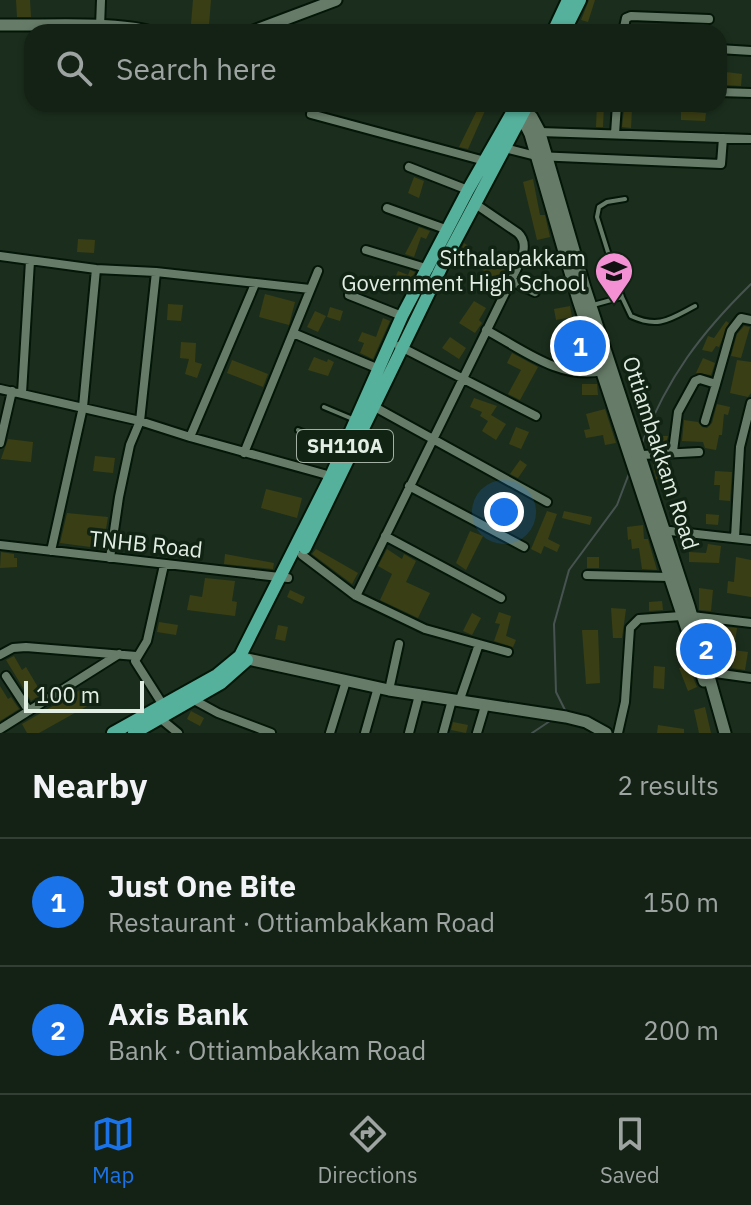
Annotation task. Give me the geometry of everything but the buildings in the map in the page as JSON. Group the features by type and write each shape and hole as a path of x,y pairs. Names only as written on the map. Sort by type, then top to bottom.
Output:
{"main road":[{"path":"557,24 568,0"},
{"path":"568,24 580,0"},
{"name":"SH110A","path":"134,733 194,700 234,674 248,659 379,369 397,345 402,316 468,190 518,112"},
{"name":"SH110A","path":"113,733 228,668 240,656 285,577 302,555 373,406 397,345 505,148 519,112"}],"street":[{"path":"100,24 101,0"},
{"path":"272,24 336,0"},
{"path":"625,24 626,18 631,16 709,19"},
{"path":"0,25 24,25"},
{"path":"727,50 751,51"},
{"path":"727,92 751,93"},
{"name":"Ottiambakkam Road","path":"519,112 541,156 641,454 669,577 708,672 724,731"},
{"name":"Ottiambakkam Road","path":"521,112 536,122 540,132 541,156 554,223 623,436 660,531 724,731"},
{"path":"615,134 616,112"},
{"path":"311,114 485,161"},
{"path":"540,132 751,139"},
{"path":"505,148 541,156 721,164 723,138"},
{"path":"409,167 468,190"},
{"path":"356,596 526,246 524,238 474,203"},
{"path":"387,208 448,230"},
{"path":"366,250 429,269"},
{"path":"0,256 96,269 156,272 310,289"},
{"path":"22,393 30,261"},
{"path":"51,551 83,407 96,269"},
{"path":"244,453 318,271"},
{"path":"110,558 130,445 140,421 156,272"},
{"path":"511,281 535,292"},
{"path":"190,437 255,284"},
{"path":"349,295 402,316"},
{"path":"705,421 733,327 741,318 751,320"},
{"path":"486,330 563,371 578,374 602,371"},
{"path":"293,333 379,369"},
{"path":"397,345 536,416"},
{"path":"673,451 678,412 695,381 700,379 716,384"},
{"path":"0,389 140,421 331,476"},
{"path":"0,443 12,391"},
{"path":"735,538 740,447 751,403"},
{"path":"373,406 547,502"},
{"path":"641,454 699,452"},
{"path":"739,479 751,482"},
{"path":"409,486 524,547"},
{"path":"660,531 751,540"},
{"path":"385,536 501,598"},
{"name":"TNHB Road","path":"0,545 285,577"},
{"path":"302,555 356,596 425,629 508,652"},
{"path":"163,705 137,665 136,656 147,641 164,565"},
{"path":"587,575 669,577"},
{"path":"618,733 625,702 630,628 639,619 687,616 751,623"},
{"path":"365,733 399,644"},
{"path":"443,733 479,644"},
{"path":"0,655 13,648 26,647 136,656"},
{"path":"0,729 119,654"},
{"path":"248,659 383,689 566,717 586,728 606,733"},
{"path":"708,672 751,678"},
{"path":"6,676 29,711"},
{"path":"330,733 346,681"},
{"path":"409,733 419,695"},
{"path":"194,700 218,713 271,733"},
{"path":"477,733 485,706"},
{"path":"161,719 178,733"}],"lane":[{"path":"625,199 607,202 599,207 597,217 631,316 647,323 663,322 695,306"},
{"path":"591,306 622,297"},
{"path":"324,407 357,421"},
{"path":"298,430 342,453"},
{"path":"313,453 320,447 342,453"}],"waterway":[{"path":"642,443 663,397 687,358 751,284"},
{"path":"562,712 565,710 556,692 554,624 569,570 617,505 630,471"},
{"path":"532,733 550,721"}],"place":[{"name":"Sithalapakkam Government High School","path":"614,305"},
{"name":"Just One Bite","path":"580,346"},
{"name":"Axis Bank","path":"706,649"}]}
